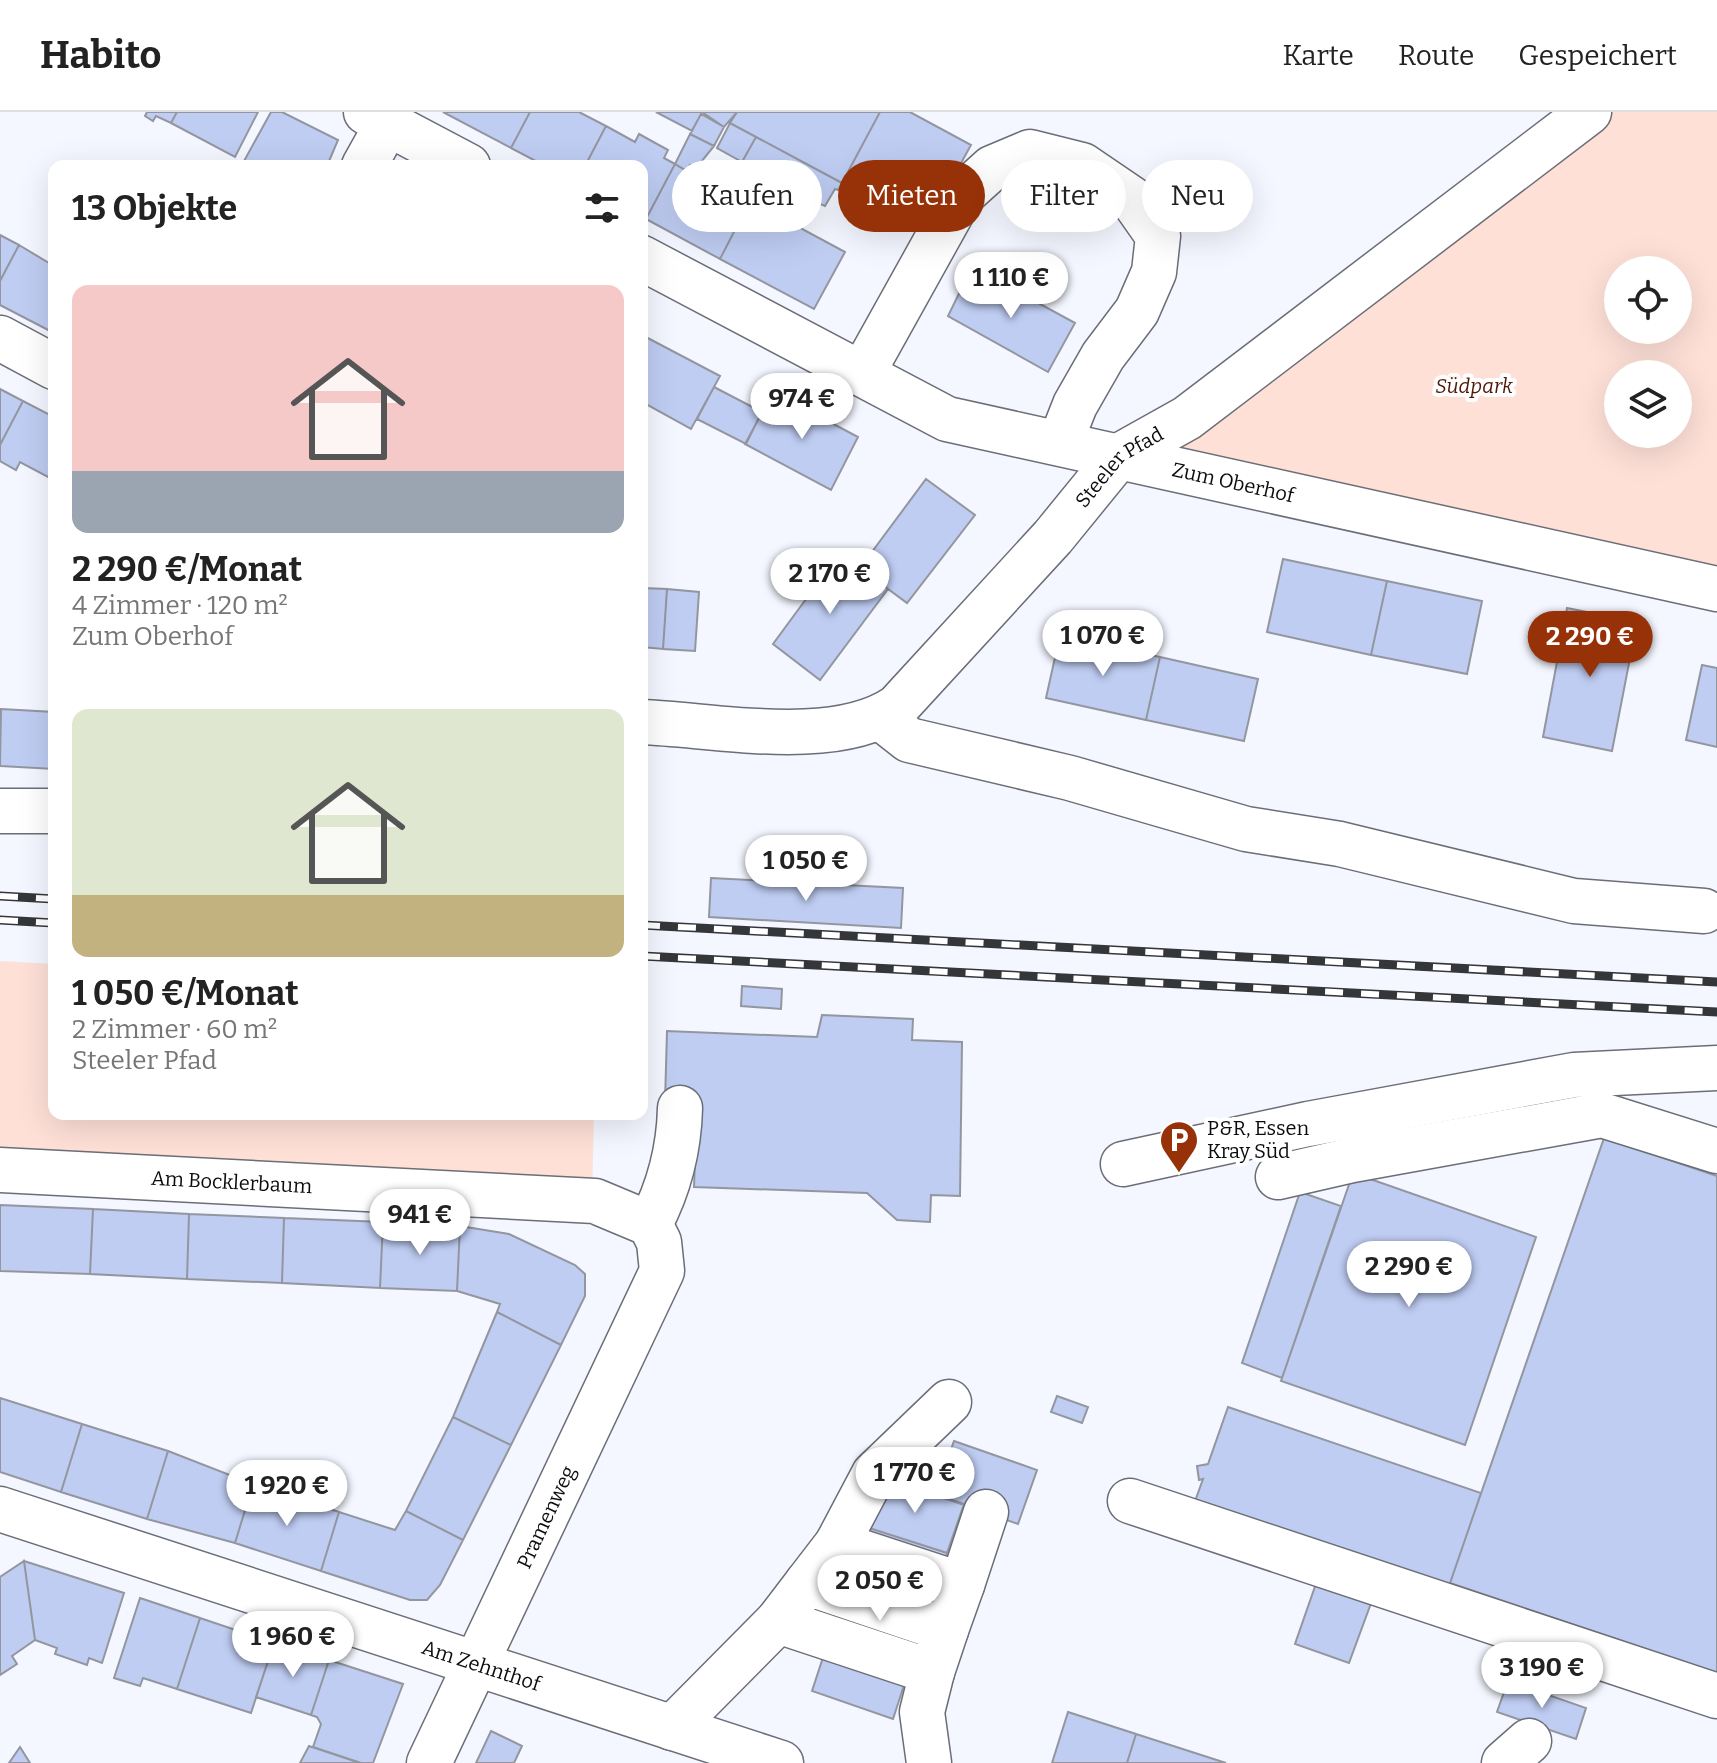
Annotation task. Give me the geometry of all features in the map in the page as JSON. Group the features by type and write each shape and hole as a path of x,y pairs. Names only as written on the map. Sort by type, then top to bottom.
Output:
{"street":[{"name":"Steeler Pfad","path":"648,722 825,732 856,728 881,718 897,707 1053,537 1119,456 1187,418 1589,112"},
{"path":"366,160 377,118 457,160"},
{"path":"862,374 961,196 992,168 1030,152 1082,165 1132,199 1158,236 1154,272 1137,311 1103,356 1075,405 1060,443"},
{"name":"Zum Oberhof","path":"648,261 947,419 1717,589"},
{"path":"0,338 48,364"},
{"path":"881,718 909,740 1070,778 1246,829 1340,844 1574,901 1704,911"},
{"path":"0,811 48,811"},
{"path":"1123,1164 1308,1124 1574,1075 1717,1068"},
{"path":"650,1224 666,1186 680,1136 680,1108"},
{"path":"1278,1177 1352,1160 1602,1115 1717,1151"},
{"name":"Am Bocklerbaum","path":"0,1170 595,1201 650,1224"},
{"name":"Pramenweg","path":"429,1763 662,1271 659,1242 650,1224"},
{"path":"672,1728 778,1621 837,1544 874,1474 949,1402"},
{"path":"1130,1501 1717,1696"},
{"path":"929,1763 922,1712 932,1672 986,1512"},
{"name":"Am Zehnthof","path":"7,1519 672,1728 719,1754 781,1763"},
{"path":"837,1544 962,1585"},
{"path":"807,1583 946,1630"},
{"path":"778,1621 932,1672"}],"green space":[{"name":"Südpark","path":"1611,112 1717,112 1717,585 1139,455"},
{"path":"0,961 48,964 48,1120 594,1120 592,1199 0,1167"}],"building":[{"path":"147,112 177,112 171,123 156,116 153,121 145,116"},
{"path":"177,112 258,112 235,157 171,123"},
{"path":"271,112 282,112 338,140 330,160 245,160"},
{"path":"443,112 530,112 511,148"},
{"path":"530,112 579,112 606,126 588,160 534,160 511,148"},
{"path":"656,112 702,112 692,131"},
{"path":"702,112 737,112 724,127"},
{"path":"737,112 880,112 854,160 838,160 838,181 822,172 822,160 799,160 730,123"},
{"path":"880,112 910,112 971,145 963,160 854,160"},
{"path":"701,114 724,127 714,146 690,134"},
{"path":"730,123 756,137 743,160 717,148"},
{"path":"606,126 635,142 639,134 668,150 664,158 672,162 672,170 648,215 648,160 588,160"},
{"path":"690,134 714,146 703,160 677,160"},
{"path":"756,137 799,160 743,160"},
{"path":"672,170 672,232 734,232 720,259 648,220"},
{"path":"822,172 838,181 838,190 835,189 825,206 822,205"},
{"path":"734,232 808,232 845,252 814,309 720,259"},
{"path":"0,235 19,245 0,281"},
{"path":"19,245 48,262 48,330 0,305 0,281"},
{"path":"972,267 1075,323 1048,372 948,316"},
{"path":"648,338 720,376 691,429 648,405"},
{"path":"714,387 762,412 746,444 697,419"},
{"path":"0,389 23,401 0,445"},
{"path":"773,392 858,437 831,490 745,444"},
{"path":"23,401 48,414 48,477 20,462 16,470 0,461 0,445"},
{"path":"926,479 975,515 907,603 860,568"},
{"path":"840,553 888,589 820,680 773,644"},
{"path":"1283,559 1387,581 1371,655 1267,632"},
{"path":"1387,581 1482,601 1467,674 1371,655"},
{"path":"648,588 667,589 663,649 648,648"},
{"path":"667,589 699,592 695,651 663,649"},
{"path":"1567,608 1637,622 1612,751 1543,737"},
{"path":"1060,635 1160,657 1146,720 1046,698"},
{"path":"1160,657 1258,679 1244,741 1146,720"},
{"path":"1702,665 1717,668 1717,747 1686,740"},
{"path":"1,709 48,712 48,769 0,766"},
{"path":"711,878 903,888 901,928 709,917"},
{"path":"742,986 782,989 781,1009 741,1006"},
{"path":"822,1015 913,1019 912,1040 962,1042 960,1196 931,1195 930,1222 897,1220 867,1193 694,1187 697,1103 665,1102 667,1031 817,1037"},
{"path":"1604,1138 1717,1176 1717,1673 1450,1583"},
{"path":"1353,1173 1536,1237 1465,1445 1281,1381"},
{"path":"1300,1192 1341,1206 1282,1378 1242,1363"},
{"path":"0,1205 93,1209 90,1274 0,1271"},
{"path":"93,1209 189,1214 187,1279 90,1274"},
{"path":"189,1214 284,1218 282,1283 187,1279"},
{"path":"284,1218 383,1222 380,1288 282,1283"},
{"path":"383,1222 460,1226 457,1291 380,1288"},
{"path":"460,1226 509,1234 575,1265 585,1274 585,1296 561,1345 497,1312 500,1304 457,1291"},
{"path":"497,1312 561,1345 511,1445 453,1417"},
{"path":"1057,1396 1088,1407 1082,1423 1051,1412"},
{"path":"0,1398 82,1424 61,1492 0,1472"},
{"path":"1228,1407 1481,1493 1446,1595 1193,1507 1203,1479 1199,1480 1197,1466 1208,1464"},
{"path":"453,1417 511,1445 463,1540 406,1511"},
{"path":"82,1424 168,1451 147,1519 61,1492"},
{"path":"954,1441 1037,1470 1018,1524 935,1495"},
{"path":"168,1451 253,1484 235,1543 147,1519"},
{"path":"883,1477 964,1504 947,1553 866,1527"},
{"path":"253,1484 339,1512 321,1571 235,1543"},
{"path":"406,1511 463,1540 440,1585 427,1600 410,1600 321,1571 339,1512 395,1530"},
{"path":"866,1527 947,1553 893,1719 812,1691"},
{"path":"24,1561 35,1640 12,1656 17,1664 0,1675 0,1577"},
{"path":"24,1561 124,1593 102,1663 89,1658 87,1665 55,1654 57,1648 35,1640"},
{"path":"1319,1575 1374,1595 1349,1663 1295,1644"},
{"path":"140,1598 200,1618 177,1689 143,1678 140,1686 114,1678"},
{"path":"200,1618 274,1643 251,1713 177,1689"},
{"path":"274,1643 329,1660 311,1715 256,1697"},
{"path":"329,1660 403,1684 373,1763 361,1763 313,1747 321,1724 317,1717 311,1715"},
{"path":"1508,1681 1586,1708 1576,1739 1497,1712"},
{"path":"1068,1712 1136,1734 1127,1763 1052,1763"},
{"path":"491,1731 522,1746 514,1763 476,1763"},
{"path":"1136,1734 1226,1763 1127,1763"},
{"path":"309,1746 360,1763 300,1763"},
{"path":"20,1747 30,1763 9,1763"}],"railway":[{"path":"0,896 48,899"},
{"path":"0,920 48,923"},
{"path":"648,925 1717,982"},
{"path":"648,956 1717,1012"}],"place":[{"name":"P&R, Essen Kray Süd","path":"1179,1174"}]}
